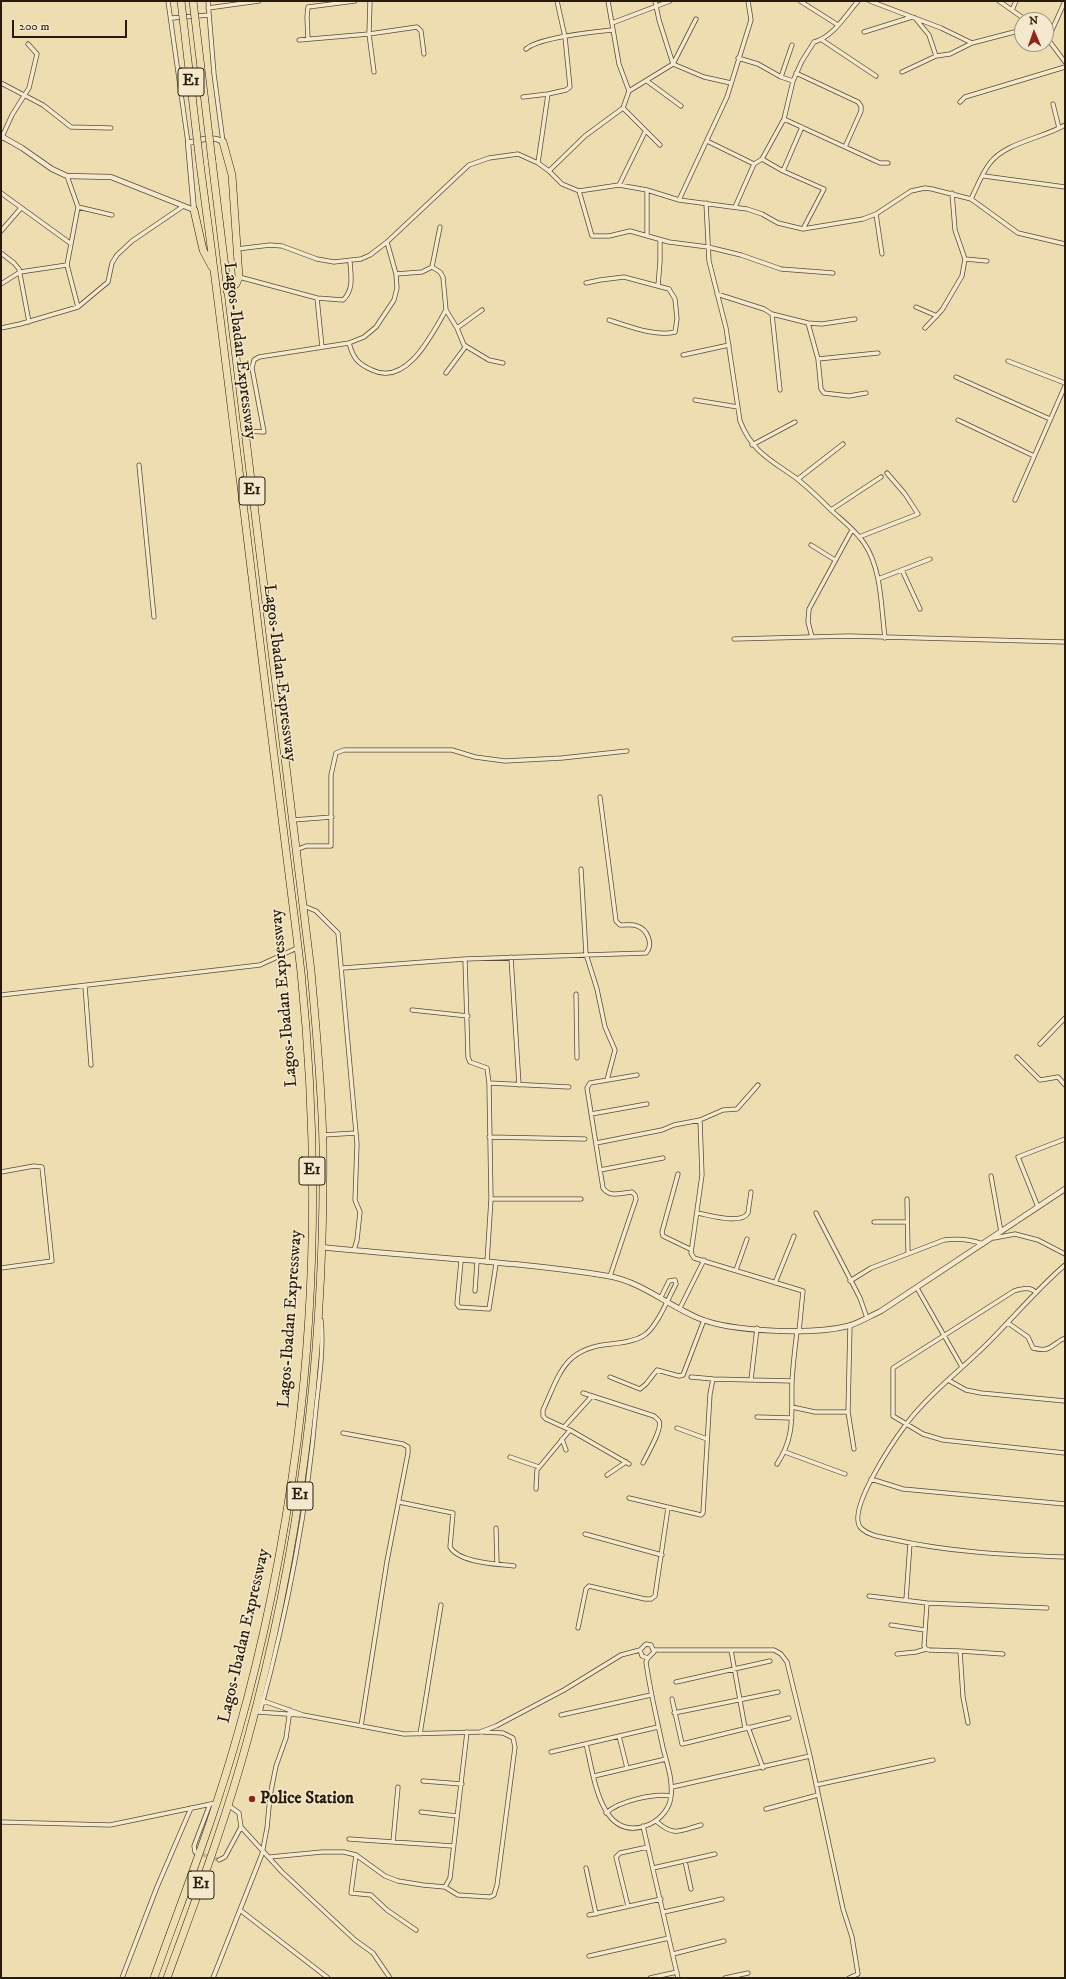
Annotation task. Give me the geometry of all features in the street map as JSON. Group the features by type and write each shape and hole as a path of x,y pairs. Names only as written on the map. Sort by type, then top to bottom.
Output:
{"highway":[{"name":"Lagos-Ibadan Expressway","path":"154,1978 237,1737 268,1614 286,1519 297,1442 308,1332 312,1252 312,1145 300,972 181,1"},
{"name":"Lagos-Ibadan Expressway","path":"167,1978 228,1806 261,1700 286,1575 306,1450 318,1333 322,1247 323,1135 321,1089 311,971 244,431 193,1"},
{"path":"223,142 232,175 239,277 236,284 227,291"},
{"path":"194,210 203,250 214,270"}],"street":[{"path":"28,44 37,54 29,88 12,115 2,137 22,148 52,169 67,176 111,177 182,207 194,210 188,142 172,18 168,1"},
{"path":"208,1 214,74 223,142"},
{"path":"208,8 260,1"},
{"path":"308,39 308,8 355,1"},
{"path":"370,1 369,34 374,72"},
{"path":"523,97 548,94 566,90 570,87 565,38 556,1"},
{"path":"608,1 618,64 629,91"},
{"path":"655,1 659,20 673,64 704,77 730,83"},
{"path":"612,23 670,1"},
{"path":"679,200 727,97 730,83 751,20 748,1"},
{"path":"735,207 754,164 762,159 784,119 796,73 814,42 822,40 838,25 858,1"},
{"path":"870,1 941,28 972,43"},
{"path":"999,1 1015,12"},
{"path":"1012,10 1016,1"},
{"path":"1054,24 1065,1"},
{"path":"803,2 838,25"},
{"path":"172,18 209,15"},
{"path":"864,32 914,18"},
{"path":"914,18 929,35 936,56"},
{"path":"550,171 585,136 622,108 629,91 673,64 696,19"},
{"path":"299,40 420,28 424,54"},
{"path":"526,49 531,45 613,30"},
{"path":"902,72 936,56 950,54 972,43 1014,32"},
{"path":"822,40 876,76"},
{"path":"781,77 792,45"},
{"path":"1054,47 1065,62"},
{"path":"738,58 758,64 781,77 793,81"},
{"path":"960,102 965,97 1065,67"},
{"path":"796,73 858,102 861,106 861,111 844,147"},
{"path":"647,81 681,106"},
{"path":"1,83 25,95 71,127 111,128"},
{"path":"538,163 548,94"},
{"path":"1053,104 1059,128"},
{"path":"622,108 660,145"},
{"path":"784,119 844,147 880,162 888,163"},
{"path":"972,199 991,162 996,157 1021,144 1065,125"},
{"path":"783,171 802,127"},
{"path":"619,185 645,132"},
{"path":"188,142 211,138 218,138 223,142"},
{"path":"707,141 754,164"},
{"path":"237,249 270,245 282,246 317,259 334,262 350,262 370,254 386,242 469,166 489,158 518,154 538,163 550,171 562,184 579,191 619,185 647,190 679,200 735,207 762,214 778,223 803,229 863,219 876,214 911,190 925,188 952,193 972,199 1018,234 1064,244 1065,238"},
{"path":"762,159 783,171 824,189 803,229"},
{"path":"67,176 78,207 77,220 70,243 67,265 78,307"},
{"path":"984,176 1065,187"},
{"path":"647,190 647,235"},
{"path":"579,191 592,236 609,236 627,231 647,235 660,240 708,248 758,260 781,269 833,273"},
{"path":"1,193 70,243"},
{"path":"925,328 937,316 962,276 965,259 955,230 952,193"},
{"path":"706,203 708,248 729,345 740,421 745,435 752,445 798,479 859,537 870,553 878,579 885,638"},
{"path":"78,207 112,215"},
{"path":"1,328 29,322 78,307 108,282 112,263 132,241 182,207"},
{"path":"1,231 21,208"},
{"path":"876,214 882,254"},
{"path":"432,267 440,227"},
{"path":"658,286 660,240"},
{"path":"244,431 264,432 252,368 254,360 259,357 349,343 364,336 376,327 394,300 397,288 396,274 386,242"},
{"path":"1,253 14,263 20,272 29,322"},
{"path":"965,259 987,262"},
{"path":"239,277 317,298 343,300 347,296 350,288 350,262"},
{"path":"1,284 20,272 67,265"},
{"path":"396,274 422,272 432,267"},
{"path":"432,267 440,272 443,277 446,310 466,346 489,360 503,363"},
{"path":"586,283 624,277 669,289 674,295 677,319 675,332 669,334 646,331 609,320"},
{"path":"717,294 764,309 772,314 808,323 822,324 855,319"},
{"path":"317,298 322,347"},
{"path":"916,307 937,316"},
{"path":"349,343 353,357 359,363 377,373 400,371 411,362 431,337 446,310"},
{"path":"457,328 482,310"},
{"path":"772,314 780,390"},
{"path":"808,323 818,359 821,388 824,393 849,396 866,393"},
{"path":"683,355 729,345"},
{"path":"446,374 466,346"},
{"path":"818,359 878,353"},
{"path":"1008,361 1065,385 1015,500"},
{"path":"956,377 1050,419"},
{"path":"695,400 738,407"},
{"path":"958,420 1034,456"},
{"path":"752,445 795,422"},
{"path":"798,479 843,444"},
{"path":"139,465 154,617"},
{"path":"859,537 918,514 905,494 887,473"},
{"path":"832,510 881,477"},
{"path":"812,637 808,622 809,609 852,530"},
{"path":"811,545 835,560"},
{"path":"878,579 930,559"},
{"path":"902,570 920,609"},
{"path":"734,639 848,636 1065,642"},
{"path":"296,850 306,846 330,846 332,817 332,764 336,753 344,750 452,750 475,758 505,761 562,758 626,751"},
{"path":"343,968 465,959 646,953 649,948 647,935 642,929 636,926 620,925 616,921 600,797"},
{"path":"292,820 332,817"},
{"path":"581,869 584,894 586,954 597,989 605,1027 615,1050 607,1080"},
{"path":"303,906 316,911 338,933 343,968 344,1014 356,1133 355,1200 360,1212 357,1240 354,1250"},
{"path":"1,994 85,986 260,965 297,948"},
{"path":"511,957 519,1085"},
{"path":"465,959 470,1062 487,1068 489,1083 491,1199 487,1262"},
{"path":"85,986 91,1066"},
{"path":"576,994 577,1058"},
{"path":"412,1010 468,1016"},
{"path":"1040,1044 1065,1018"},
{"path":"1017,1057 1040,1080 1058,1077 1065,1085"},
{"path":"610,1276 636,1199 632,1192 613,1195 606,1193 603,1188 587,1085 637,1075"},
{"path":"489,1083 569,1087"},
{"path":"596,1143 662,1130 674,1125 700,1120 723,1110 737,1109 758,1085"},
{"path":"591,1114 647,1104"},
{"path":"700,1120 702,1174 697,1213 690,1249 691,1253 694,1258 802,1291 792,1381 792,1428 785,1452 777,1464"},
{"path":"323,1135 356,1133"},
{"path":"489,1137 585,1139"},
{"path":"1038,1207 1018,1158 1065,1139"},
{"path":"600,1170 663,1158"},
{"path":"1,1172 34,1166 42,1167 52,1261 1,1268"},
{"path":"678,1174 662,1232 663,1236 690,1249"},
{"path":"992,1176 1001,1232"},
{"path":"322,1247 461,1261 487,1262 610,1276 637,1285 704,1320 727,1325 757,1328 819,1331 850,1325 867,1318 917,1288 994,1238 1065,1189"},
{"path":"697,1213 734,1219 742,1218 748,1213 752,1192"},
{"path":"491,1199 580,1199"},
{"path":"907,1199 906,1222 908,1253"},
{"path":"816,1213 860,1298 867,1318"},
{"path":"874,1222 906,1222"},
{"path":"1010,1227 1015,1234"},
{"path":"994,1238 1015,1234 1038,1240 1065,1254"},
{"path":"775,1282 794,1236"},
{"path":"850,1281 871,1268 908,1253 955,1238 967,1239 983,1244"},
{"path":"736,1270 747,1239"},
{"path":"680,1308 704,1260"},
{"path":"461,1261 457,1304 459,1307 489,1308 496,1264"},
{"path":"475,1291 477,1262"},
{"path":"1065,1264 1008,1323 948,1380 907,1423 871,1479 857,1514 857,1523 862,1529 872,1534 910,1543 1007,1555 1065,1557"},
{"path":"607,1475 628,1463 570,1430 546,1419 543,1416 543,1410 567,1361 588,1348 601,1344 630,1341 646,1334 654,1325 667,1301 676,1284 675,1280 669,1281 661,1297"},
{"path":"917,1288 962,1367"},
{"path":"1036,1293 1032,1289 1026,1288 1014,1291 944,1337 893,1368 893,1416 907,1423 923,1434 943,1440 1065,1453"},
{"path":"610,1377 640,1388 646,1384 657,1370 664,1370 680,1376 683,1375 704,1320"},
{"path":"1008,1323 1028,1337 1033,1348 1038,1350 1052,1347 1065,1338"},
{"path":"850,1325 848,1412 854,1449"},
{"path":"751,1380 757,1328"},
{"path":"691,1376 713,1379 792,1381"},
{"path":"629,1498 698,1516 703,1513 710,1394 713,1379"},
{"path":"948,1380 966,1390 1065,1401"},
{"path":"583,1393 654,1416 659,1421 660,1426 643,1463"},
{"path":"564,1427 592,1396"},
{"path":"792,1407 815,1412 848,1412"},
{"path":"757,1417 792,1418"},
{"path":"677,1428 707,1439"},
{"path":"536,1489 536,1475 539,1467 570,1430"},
{"path":"343,1433 403,1444 408,1447 360,1726"},
{"path":"562,1439 566,1450"},
{"path":"785,1452 845,1474"},
{"path":"510,1457 539,1467"},
{"path":"871,1479 903,1489 1065,1504"},
{"path":"399,1502 453,1514 449,1543 452,1550 478,1562 514,1566"},
{"path":"578,1628 586,1589 588,1586 645,1599 651,1599 655,1596 668,1508"},
{"path":"496,1528 497,1564"},
{"path":"584,1534 662,1555"},
{"path":"906,1600 910,1543"},
{"path":"869,1596 927,1603 1046,1608"},
{"path":"926,1649 925,1630 927,1603"},
{"path":"420,1734 441,1605"},
{"path":"891,1625 925,1630"},
{"path":"480,1732 496,1726 564,1690 621,1655 640,1650 643,1645 648,1644 654,1650 774,1650 782,1654 786,1662 810,1756 843,1910 852,1937 858,1974 849,1978"},
{"path":"897,1654 916,1652 926,1649 1003,1654"},
{"path":"640,1650 642,1656 648,1658"},
{"path":"586,1744 601,1805 614,1821 629,1827 643,1826 656,1821 666,1811 672,1796 672,1787 651,1694 646,1662 648,1658 653,1655 654,1650"},
{"path":"731,1650 747,1728 763,1768"},
{"path":"960,1651 963,1697 968,1723"},
{"path":"676,1682 770,1661"},
{"path":"674,1713 778,1692"},
{"path":"562,1715 651,1694"},
{"path":"672,1699 682,1744 789,1718"},
{"path":"261,1700 303,1715 404,1734 467,1732 503,1733 513,1738 515,1747 497,1885 494,1895 490,1897 458,1895 445,1886 423,1885 398,1881 385,1876 356,1855 344,1852 322,1852 270,1857"},
{"path":"213,1978 263,1850 270,1796 276,1766 286,1738 290,1710"},
{"path":"257,1712 303,1715"},
{"path":"550,1752 658,1727"},
{"path":"445,1886 450,1878 467,1732"},
{"path":"619,1736 627,1768"},
{"path":"672,1787 763,1768 810,1756"},
{"path":"594,1776 666,1759"},
{"path":"816,1786 933,1760"},
{"path":"423,1781 462,1784"},
{"path":"394,1842 398,1788"},
{"path":"766,1809 818,1795"},
{"path":"606,1813 620,1804 658,1796 672,1796"},
{"path":"1,1822 110,1825 213,1804"},
{"path":"195,1852 194,1846 213,1804"},
{"path":"228,1806 239,1813 241,1827 293,1883 355,1940 373,1953 390,1978"},
{"path":"122,1978 157,1887 191,1808"},
{"path":"420,1812 457,1816"},
{"path":"656,1821 666,1830 672,1832 701,1825"},
{"path":"643,1826 678,1978"},
{"path":"219,1860 225,1857 241,1827"},
{"path":"349,1839 453,1846"},
{"path":"628,1906 616,1857 620,1853 648,1847"},
{"path":"653,1868 715,1854"},
{"path":"356,1855 350,1890 351,1893 371,1895 387,1910 416,1930"},
{"path":"685,1861 691,1889"},
{"path":"586,1868 596,1914"},
{"path":"590,1915 661,1899"},
{"path":"664,1912 722,1899"},
{"path":"240,1910 323,1976 328,1978"},
{"path":"589,1956 669,1938"},
{"path":"673,1954 724,1941"},
{"path":"650,1978 677,1972"},
{"path":"725,1978 748,1973"}],"tunnel":[{"path":"198,1853 219,1860"}],"place":[{"name":"Police Station","path":"252,1799"}]}
